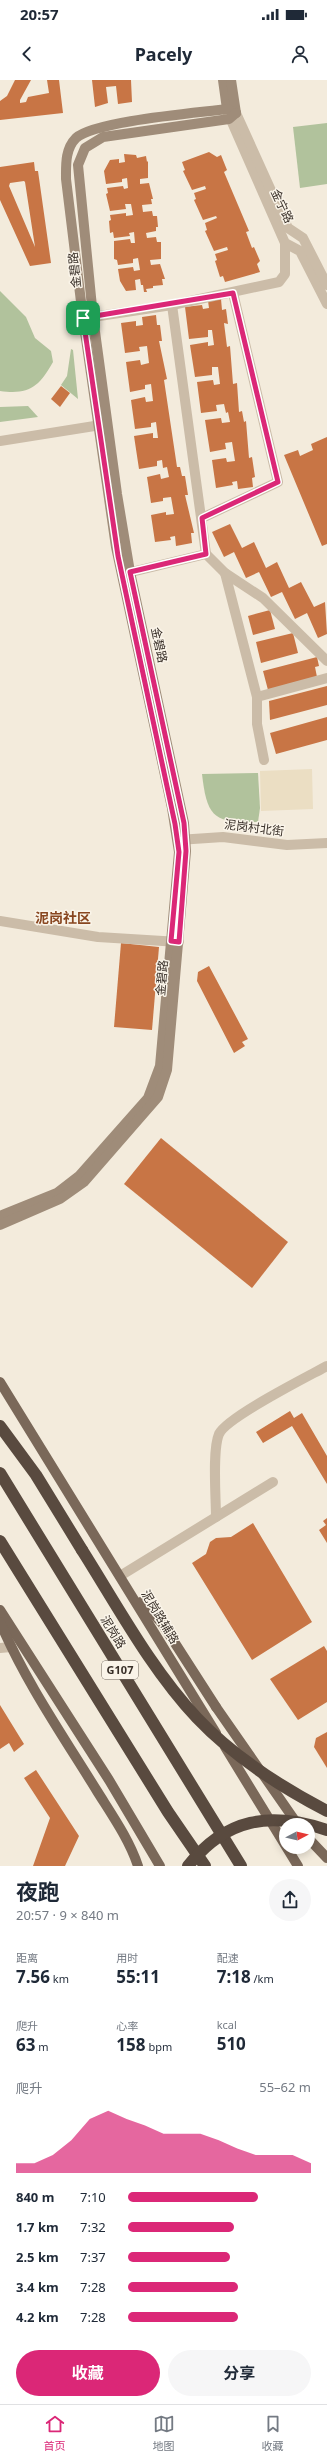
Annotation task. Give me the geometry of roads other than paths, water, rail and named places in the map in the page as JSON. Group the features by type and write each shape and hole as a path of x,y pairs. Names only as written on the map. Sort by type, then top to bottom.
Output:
{"highway":[{"path":"0,1426 36,1476 153,1662 197,1718 252,1767 284,1788 327,1811"},
{"name":"泥岗路","path":"0,1473 242,1866"},
{"name":"G107","path":"0,1541 168,1812 205,1866"},
{"path":"168,1812 194,1866"},
{"path":"188,1866 201,1850 216,1838 235,1827 255,1821 278,1819 303,1823 327,1830"}],"main road":[{"name":"泥岗路辅路","path":"0,1382 298,1866"},
{"path":"129,1590 162,1623 216,1707 293,1818"},
{"path":"0,1610 109,1780 160,1866"},
{"path":"0,1622 11,1647 124,1836 138,1866"},
{"path":"315,1845 327,1858"}],"street":[{"path":"223,80 230,114"},
{"path":"230,114 231,80"},
{"name":"金宁路","path":"230,114 285,243 300,251 327,304"},
{"name":"金宁路","path":"230,114 288,228 303,238 327,285"},
{"name":"金碧路","path":"0,1225 60,1199 84,1182 158,1097 167,1070 179,852 182,840 126,573 66,179 66,160 70,147 76,138 100,127 230,114"},
{"path":"88,318 172,305 279,282 286,274 285,243"},
{"path":"202,518 278,482 233,293"},
{"path":"172,305 206,554 225,573 263,598 327,661"},
{"path":"0,441 103,425"},
{"path":"126,573 206,554"},
{"path":"225,573 257,697 258,724 264,760"},
{"path":"257,697 327,678"},
{"name":"泥岗村北街","path":"182,840 223,837 287,845 327,843"},
{"path":"0,921 98,937 175,941"},
{"name":"金碧路","path":"0,1216 57,1192 79,1176 148,1098 160,1066 175,941"},
{"path":"216,1517 216,1447 219,1434 234,1419 327,1366"},
{"path":"120,1576 273,1482"},
{"path":"0,1648 11,1647"}],"district":[{"name":"泥岗社区","path":"63,918"}]}
